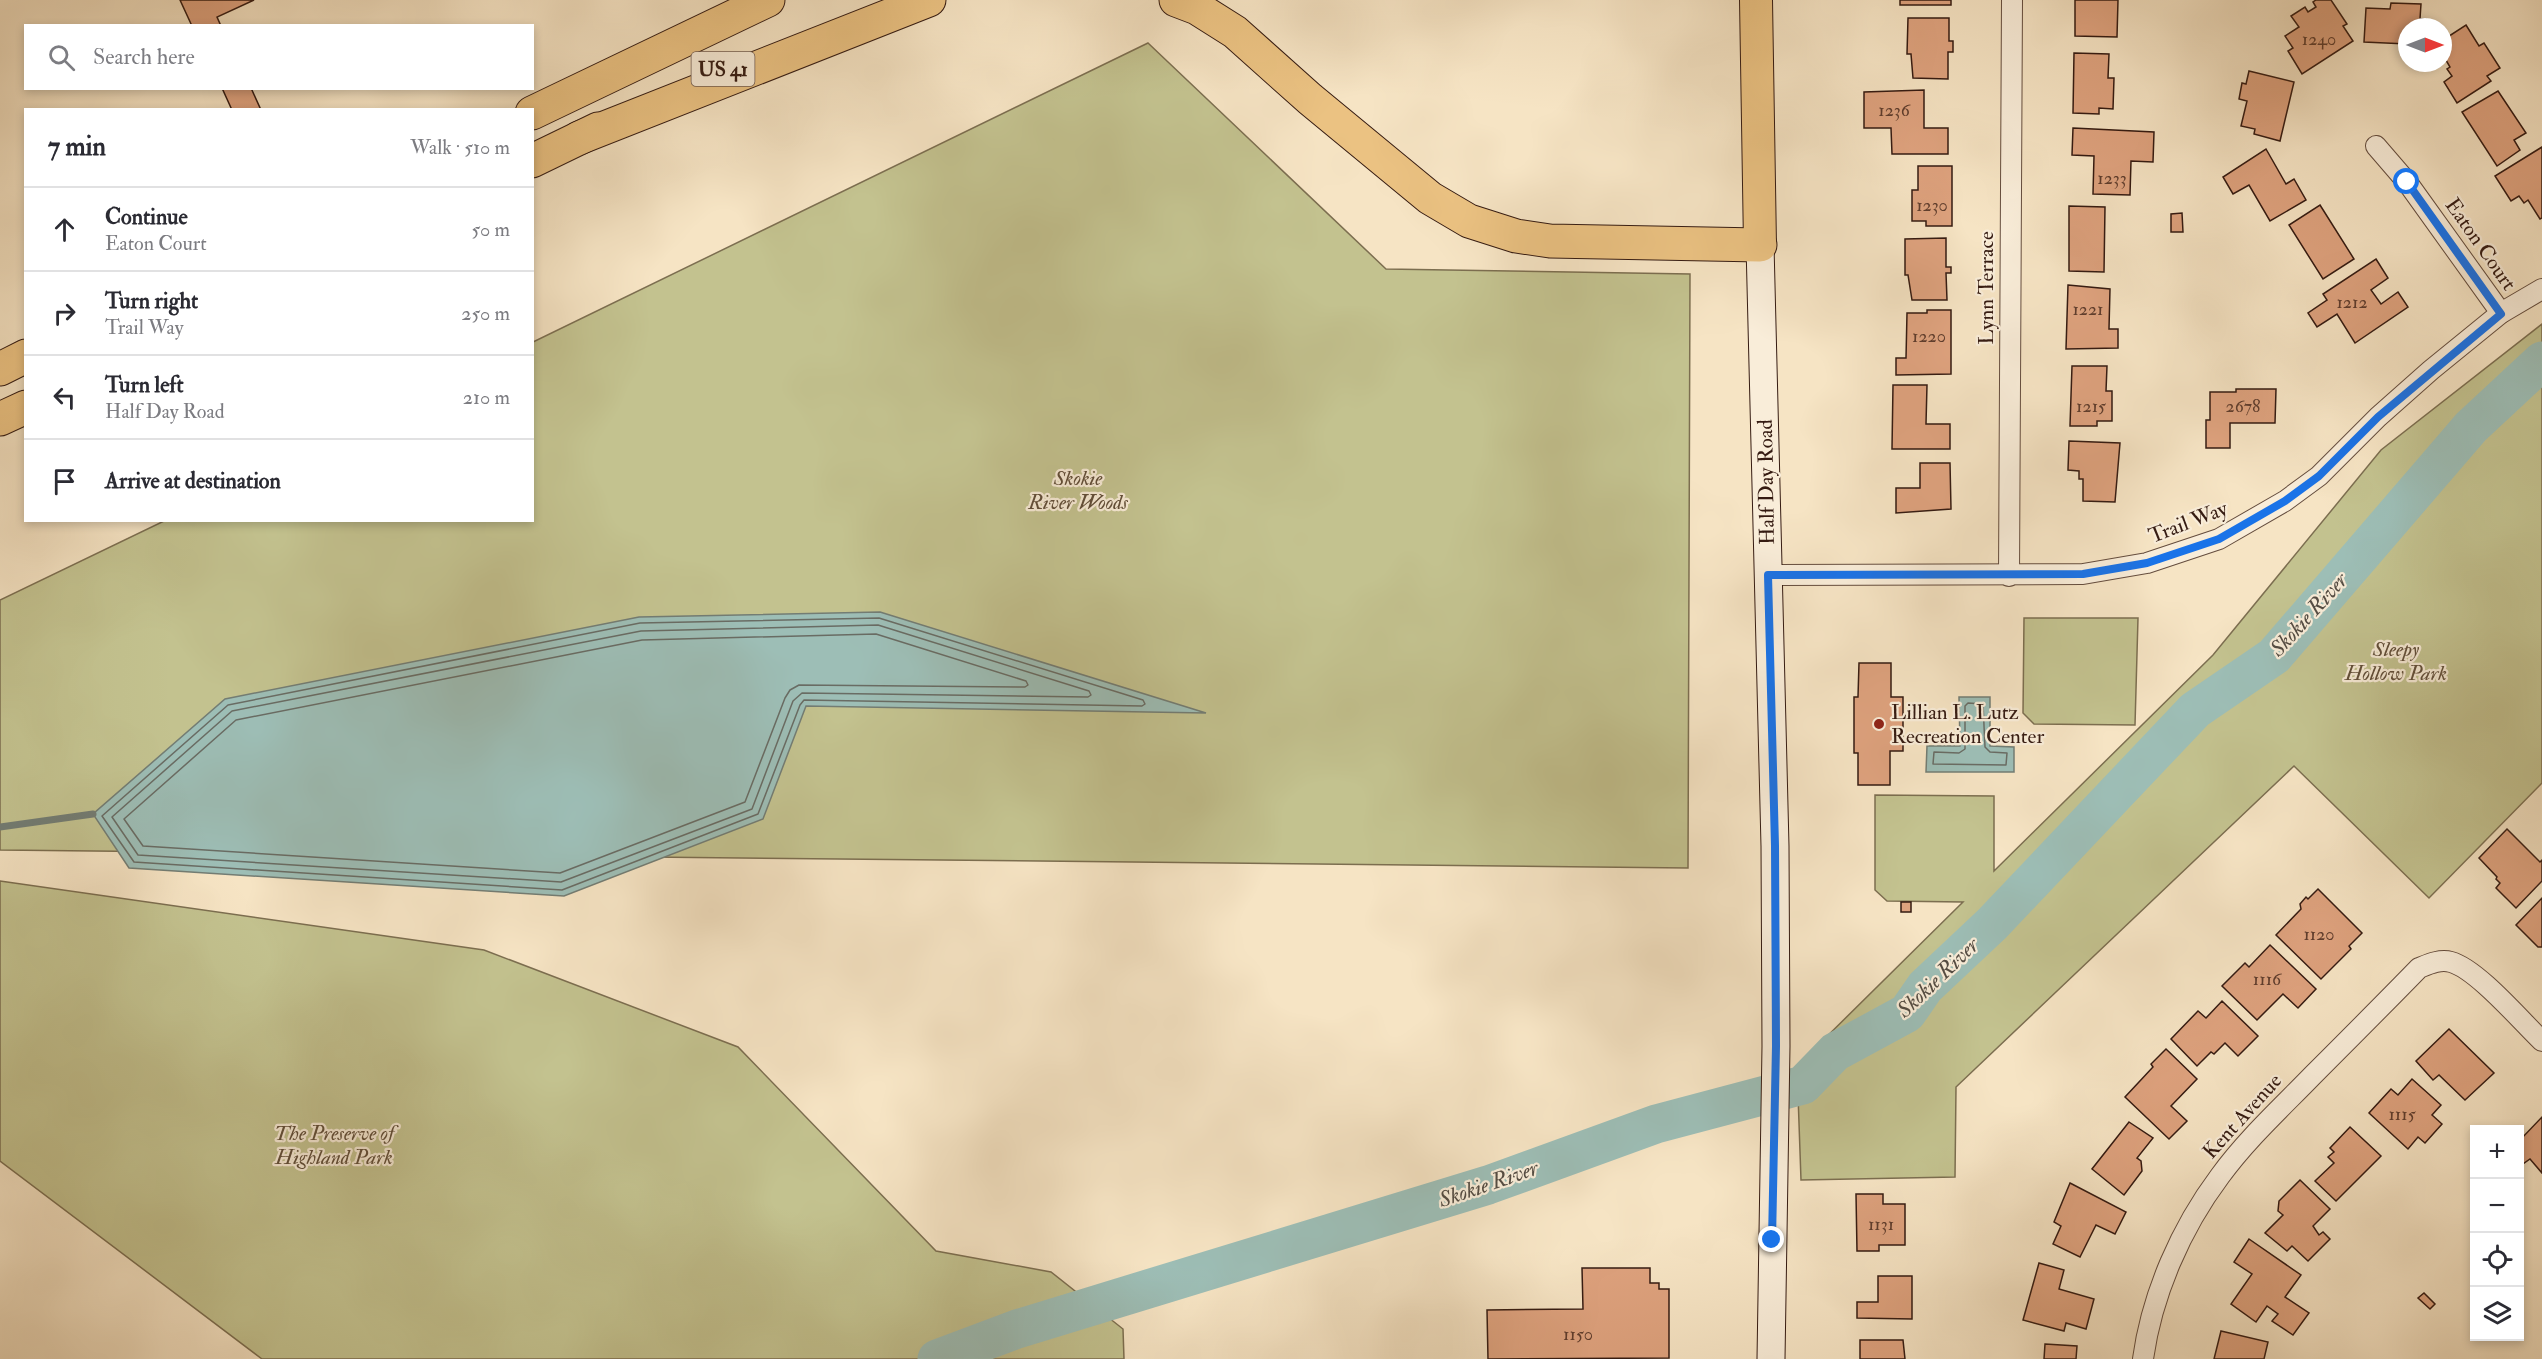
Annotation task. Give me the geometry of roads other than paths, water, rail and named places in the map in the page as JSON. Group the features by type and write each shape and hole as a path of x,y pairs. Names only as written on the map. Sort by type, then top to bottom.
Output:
{"highway":[{"name":"US 41","path":"534,112 768,0"},
{"name":"US 41","path":"534,160 866,0"},
{"path":"579,138 929,0"},
{"path":"1176,0 1197,8 1235,32 1310,99 1430,198 1469,221 1516,236 1550,241 1760,245"},
{"path":"0,369 24,357"},
{"path":"0,419 24,408"}],"main road":[{"name":"Half Day Road","path":"1756,0 1775,846 1776,1046 1771,1359"}],"street":[{"name":"Lynn Terrace","path":"2008,576 2012,0"},
{"name":"Eaton Court","path":"2376,146 2407,182 2501,314"},
{"name":"Trail Way","path":"1768,575 2083,574 2147,563 2219,539 2249,523 2319,476 2378,417 2501,314 2542,289"},
{"name":"Kent Avenue","path":"2143,1359 2145,1341 2165,1276 2184,1232 2220,1176 2257,1132 2419,968 2434,962 2449,961 2469,970 2542,1041"}],"water":[{"path":"880,612 1206,713 806,706 763,819 564,896 129,868 93,814 225,699 639,617"},
{"path":"1959,697 1990,697 1990,746 2014,747 2014,772 1926,772 1927,746 1960,746"}],"waterway":[{"name":"Skokie River","path":"937,1359 1017,1329 1488,1185 1656,1124 1803,1085 1835,1052 1907,1013 1925,987 1992,924 2195,710 2274,656 2471,427 2542,361"},
{"path":"0,827 93,814"}],"place":[{"name":"Lillian L. Lutz Recreation Center","path":"1879,724"}],"park label":[{"name":"Skokie River Woods","path":"1078,490"},
{"name":"Sleepy Hollow Park","path":"2396,661"},
{"name":"The Preserve of Highland Park","path":"334,1145"}]}
